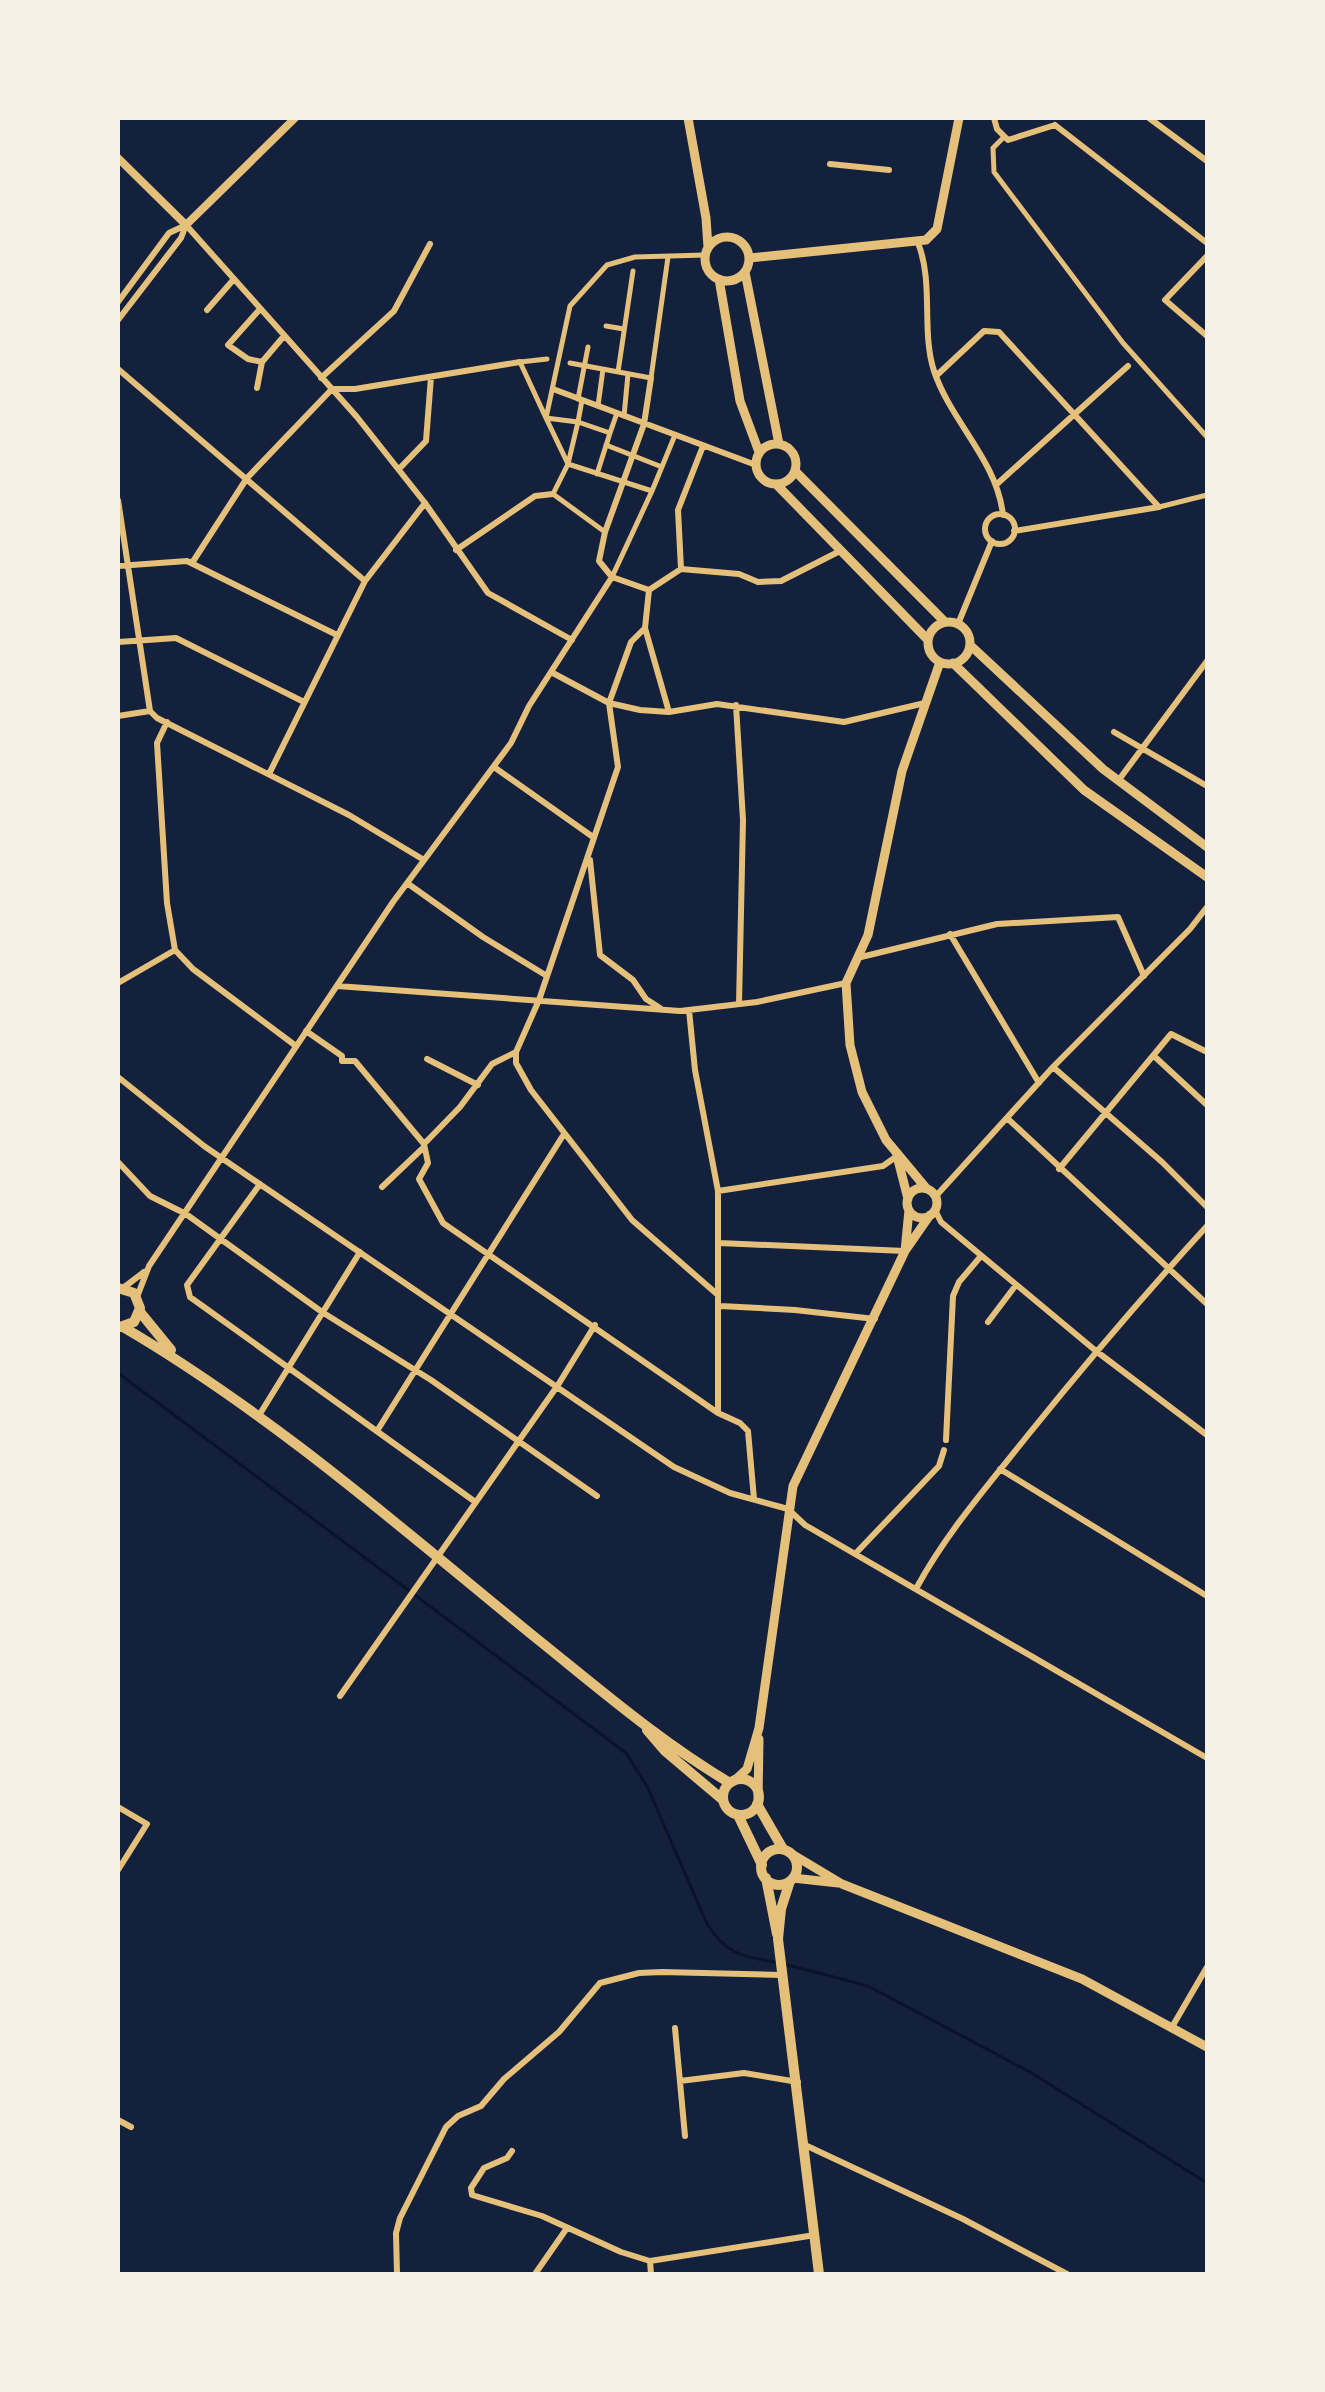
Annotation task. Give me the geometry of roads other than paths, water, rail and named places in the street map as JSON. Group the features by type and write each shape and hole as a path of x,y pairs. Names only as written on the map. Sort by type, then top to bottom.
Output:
{"main road":[{"path":"688,118 706,218 707,268 719,279 740,401 759,452 756,465 760,476 776,484 838,552 928,640 931,653 940,662 953,663 965,657 970,645 968,632 958,624 945,622 933,628 928,640"},
{"path":"750,258 918,243 937,229 959,118"},
{"path":"706,218 722,237 741,241 750,258 745,272 779,444 793,454 795,471 945,622"},
{"path":"706,251 722,237"},
{"path":"719,279 733,280 745,272"},
{"path":"759,452 779,444"},
{"path":"776,484 788,480 795,471"},
{"path":"970,645 1118,781 1207,847"},
{"path":"641,1723 665,1751 723,1800 728,1810 738,1815 749,1813 757,1802 759,1728 793,1486 905,1251 933,1213 936,1196 897,1156 873,1115 855,1069 846,1014 846,983 868,935 902,771 940,662"},
{"path":"953,663 1084,790 1207,877"},
{"path":"897,1156 908,1204 914,1216 933,1213"},
{"path":"905,1251 908,1204 912,1192 926,1188"},
{"path":"120,1288 137,1297 140,1312 178,1358"},
{"path":"121,1327 134,1322 140,1312"},
{"path":"121,1327 178,1358 258,1417 436,1556 641,1723 732,1782 752,1784 757,1802 797,1868 785,1892 778,1937"},
{"path":"723,1800 732,1782 747,1769 759,1728"},
{"path":"738,1815 762,1865 778,1937 819,2274"},
{"path":"762,1865 769,1852 788,1852 842,1884 1049,1964 1207,2047"},
{"path":"766,1878 780,1884 792,1879 842,1884"}],"street":[{"path":"118,302 169,233 186,225 295,118"},
{"path":"994,118 1003,138"},
{"path":"1061,118 1055,125 1020,138 1003,138 993,148 994,172 1123,343 1207,437"},
{"path":"1149,118 1207,161"},
{"path":"1055,125 1207,243"},
{"path":"118,158 186,225 332,389 399,469 488,593 572,640"},
{"path":"830,164 889,170"},
{"path":"118,320 181,238 186,225"},
{"path":"918,243 924,262 936,376 997,484 1003,515"},
{"path":"321,378 394,311 430,244"},
{"path":"546,418 570,306 607,265 635,257 668,257 706,251"},
{"path":"1207,256 1165,300 1207,336"},
{"path":"649,590 612,577 599,561 605,532 644,424 668,257"},
{"path":"618,372 633,271"},
{"path":"207,310 234,279"},
{"path":"260,309 228,345 248,359 262,362"},
{"path":"606,326 624,329"},
{"path":"936,376 984,331 994,330 1109,449 1118,466 1159,507"},
{"path":"257,388 262,362 284,336"},
{"path":"553,494 568,464 578,422 588,347"},
{"path":"192,563 247,478 332,389 355,389 547,359"},
{"path":"520,362 568,464 652,491"},
{"path":"570,363 651,378"},
{"path":"997,484 1073,412 1128,366"},
{"path":"118,369 365,581"},
{"path":"598,406 603,369"},
{"path":"597,474 610,433 620,415 628,374"},
{"path":"399,469 426,441 431,377"},
{"path":"553,389 756,465"},
{"path":"546,418 578,422 610,433"},
{"path":"137,1297 149,1266 225,1158 306,1031 407,883 494,767 612,577 675,435"},
{"path":"606,445 662,467"},
{"path":"681,569 678,510 703,446"},
{"path":"456,550 535,496 553,494 605,532"},
{"path":"1014,531 1159,507 1207,495"},
{"path":"118,500 150,711"},
{"path":"269,774 365,581 425,503"},
{"path":"958,624 992,541 986,525 992,517 1003,515 1012,521 1014,531 1006,543 992,541"},
{"path":"649,590 681,569 739,574 758,582 781,581 838,552"},
{"path":"118,566 192,563 337,635"},
{"path":"649,590 645,628 669,712"},
{"path":"645,628 631,642 609,703 618,767 539,1000 516,1052 519,1071 632,1220 718,1295"},
{"path":"118,642 176,638 304,702"},
{"path":"1118,781 1207,661"},
{"path":"551,672 609,703 640,710 669,712 690,706 736,705 844,722 925,703"},
{"path":"736,705 743,820 739,1004"},
{"path":"118,716 150,711 424,860"},
{"path":"167,722 157,743 167,903 175,950 193,969 296,1046"},
{"path":"1114,732 1207,786"},
{"path":"494,767 593,837"},
{"path":"589,857 600,955 633,980 646,999 663,1010"},
{"path":"407,883 483,937 547,976"},
{"path":"936,1196 1053,1067 1144,976 1207,907"},
{"path":"857,958 997,924 1118,917 1144,976"},
{"path":"950,934 1039,1083"},
{"path":"118,983 175,950"},
{"path":"337,986 689,1010 739,1004 846,983"},
{"path":"689,1010 695,1070 718,1191 718,1413"},
{"path":"306,1031 342,1056 342,1061 355,1061 423,1146 428,1163 419,1179 443,1223 748,1431 754,1499"},
{"path":"1059,1169 1171,1034 1207,1052"},
{"path":"382,1187 478,1085 492,1064 516,1052"},
{"path":"1154,1056 1207,1105"},
{"path":"427,1059 478,1085"},
{"path":"1053,1067 1162,1162 1207,1207"},
{"path":"118,1077 260,1184 674,1467 730,1493 788,1509 805,1525 857,1552 1207,1758"},
{"path":"1007,1118 1207,1304"},
{"path":"377,1431 564,1134"},
{"path":"718,1191 883,1166 897,1156"},
{"path":"118,1162 150,1196 186,1214 322,1312 519,1439 597,1496"},
{"path":"260,1184 186,1290 190,1297 474,1501"},
{"path":"933,1213 1096,1351 1207,1435"},
{"path":"917,1587 959,1523 1000,1469 1096,1351 1207,1226"},
{"path":"719,1243 905,1251"},
{"path":"258,1417 360,1252"},
{"path":"946,1440 953,1296 959,1282 981,1256"},
{"path":"120,1288 149,1266"},
{"path":"988,1322 1016,1285"},
{"path":"720,1306 875,1319"},
{"path":"340,1696 558,1385 595,1325"},
{"path":"857,1552 939,1466 944,1450"},
{"path":"1000,1469 1207,1596"},
{"path":"118,1807 147,1824 118,1870"},
{"path":"1172,2027 1207,1967"},
{"path":"397,2274 396,2233 400,2218 446,2127 458,2116 481,2106 504,2079 559,2032 600,1983 651,1972 782,1973"},
{"path":"675,2028 685,2136"},
{"path":"680,2081 744,2073 798,2082"},
{"path":"118,2120 131,2127"},
{"path":"805,2145 963,2219 1067,2274"},
{"path":"512,2151 507,2158 484,2168 471,2188 472,2195 650,2261 815,2235"},
{"path":"535,2274 567,2228"},
{"path":"650,2261 651,2274"}],"waterway":[{"path":"118,1373 626,1753 647,1786 714,1934 736,1952 776,1962"},
{"path":"784,1964 868,1986 1030,2072 1207,2183"}]}
